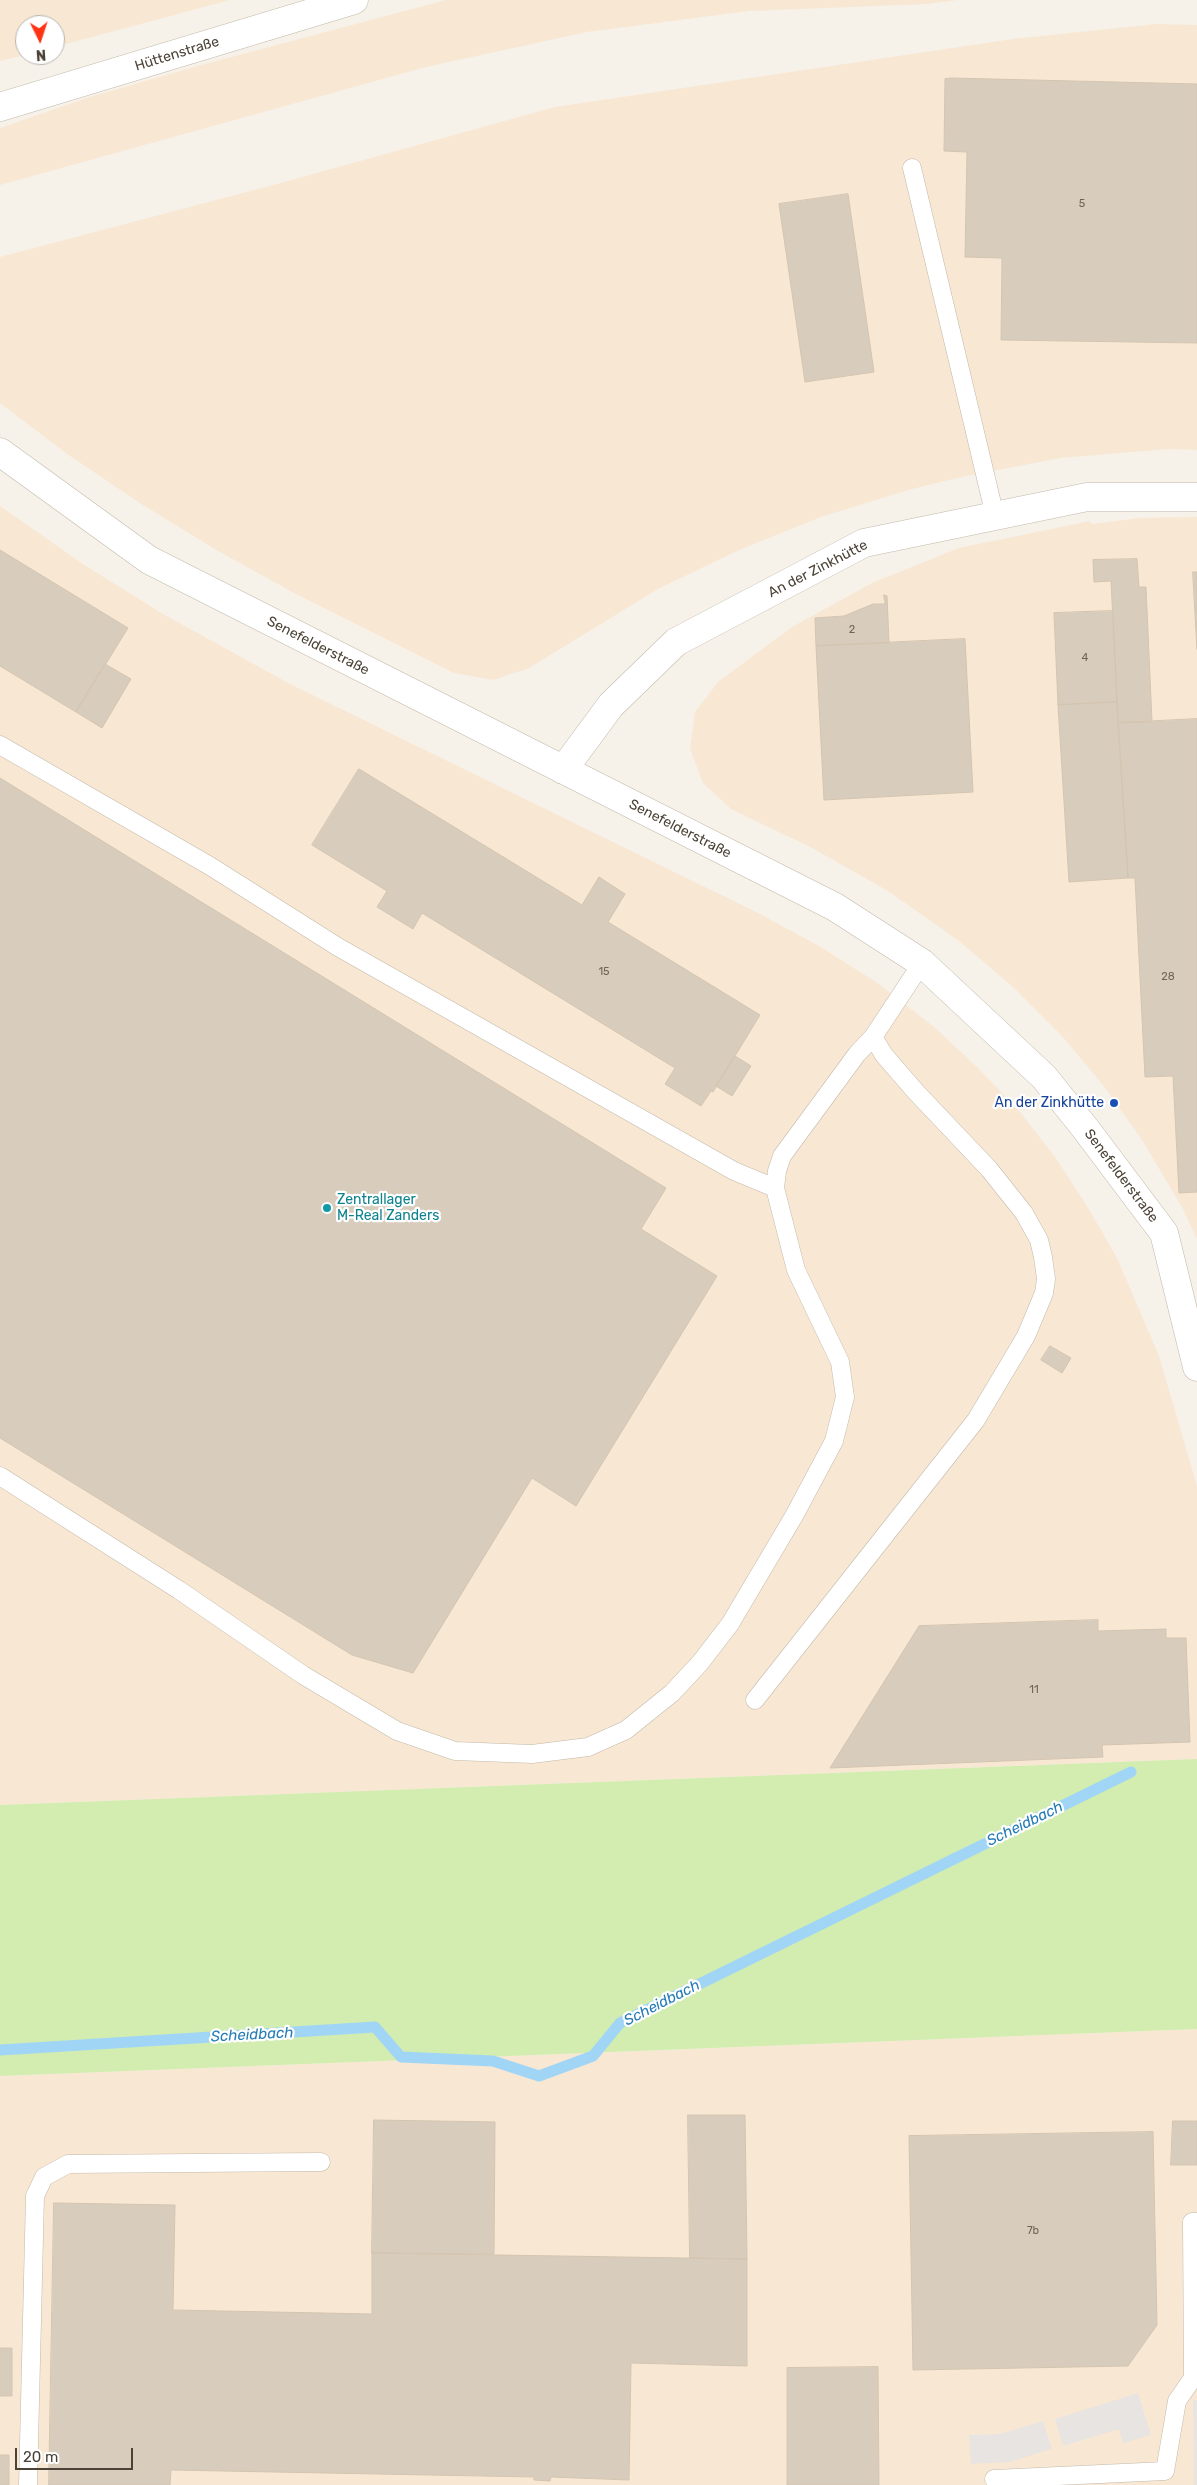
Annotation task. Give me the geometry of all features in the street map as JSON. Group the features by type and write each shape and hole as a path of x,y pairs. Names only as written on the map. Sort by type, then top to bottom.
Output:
{"street":[{"name":"Hüttenstraße","path":"0,107 354,0"},
{"name":"Senefelderstraße","path":"0,452 149,560 835,907 922,963 1044,1076 1164,1233 1197,1367"},
{"name":"An der Zinkhütte","path":"563,770 611,705 676,642 864,543 1087,497 1197,497"}],"lane":[{"path":"912,168 994,516"},
{"path":"0,745 210,866 338,947 734,1172 775,1188"},
{"path":"0,1476 179,1590 303,1675 396,1731 455,1751 532,1754 588,1747 626,1730 672,1693 700,1663 730,1624 794,1516 834,1441 845,1397 840,1362 796,1270 775,1188 777,1171 782,1156 857,1054 873,1037 922,963"},
{"path":"755,1700 976,1420 1026,1336 1044,1293 1046,1279 1043,1257 1038,1240 1024,1213 989,1169 897,1070 873,1037"},
{"path":"28,2485 35,2196 44,2177 68,2164 321,2162"},
{"path":"994,2479 1166,2471 1177,2401 1193,2378 1192,2222 1197,2222"}],"shaded area":[{"path":"0,0 230,0 65,44 65,15 15,15 15,57 0,61"},
{"path":"446,0 957,0 927,4 749,11 587,32 426,67 0,185 0,128 87,98 194,67"},
{"path":"1156,24 1197,25 1197,450 1168,449 1061,458 966,476 908,490 821,517 739,550 658,589 529,668 493,680 454,673 296,594 218,551 143,505 67,454 0,403 0,257 277,184 555,107 1013,39"},
{"path":"0,506 86,566 163,614 290,684 758,913 819,946 879,984 934,1027 978,1068 1020,1112 1055,1157 1087,1206 1117,1258 1159,1356 1197,1486 1197,1759 0,1805"},
{"path":"1197,517 1197,1239 1183,1209 1144,1143 1107,1090 1062,1036 1013,987 959,941 888,891 812,848 731,809 703,783 690,749 695,712 718,682 792,627 872,583 959,548 1090,521 1091,524 1140,518"},
{"path":"1197,2029 1197,2485 0,2485 0,2076"},
{"path":"1138,2393 1151,2435 1123,2443 1119,2429 1063,2446 1055,2419"},
{"path":"1193,2400 1197,2400 1197,2485 1194,2485"},
{"path":"1043,2421 1052,2449 1009,2462 971,2464 969,2435 1000,2434"}],"green space":[{"path":"1197,1759 1197,2029 0,2076 0,1805"}],"building":[{"path":"945,79 1197,84 1197,343 1001,340 1002,258 965,257 967,152 944,151"},
{"path":"848,194 874,372 805,382 779,204"},
{"path":"0,550 128,628 76,712 0,666"},
{"path":"1137,559 1139,587 1146,587 1152,722 1118,723 1111,581 1094,582 1093,560"},
{"path":"1193,572 1197,572 1197,649"},
{"path":"884,595 887,596 889,643 816,646 815,618 844,616 873,604 885,604"},
{"path":"1113,611 1117,702 1058,705 1054,613"},
{"path":"965,639 973,792 824,800 816,646"},
{"path":"105,664 131,679 102,728 76,712"},
{"path":"1117,702 1128,878 1069,882 1058,705"},
{"path":"1197,719 1197,1192 1179,1193 1173,1076 1145,1077 1135,878 1128,878 1118,723"},
{"path":"359,769 582,905 599,877 625,894 608,922 760,1015 713,1092 711,1091 701,1106 665,1084 675,1068 422,913 413,929 377,907 387,891 312,845"},
{"name":"Zentrallager M-Real Zanders","path":"0,778 666,1188 641,1229 717,1276 576,1506 532,1478 413,1673 352,1655 0,1438"},
{"path":"735,1056 751,1066 732,1096 716,1086"},
{"path":"1050,1346 1071,1358 1062,1373 1041,1360"},
{"path":"1098,1620 1098,1631 1166,1629 1166,1638 1186,1638 1190,1742 1102,1745 1103,1757 830,1768 919,1626"},
{"path":"688,2115 745,2115 747,2259 690,2258"},
{"path":"374,2120 495,2122 494,2254 372,2253"},
{"path":"1173,2121 1197,2121 1197,2165 1171,2165"},
{"path":"1153,2132 1157,2325 1128,2366 913,2370 909,2136"},
{"path":"54,2203 175,2205 173,2310 372,2314 372,2253 747,2259 747,2366 631,2363 629,2480 551,2477 550,2481 534,2480 534,2477 171,2470 170,2485 49,2485"},
{"path":"0,2348 12,2348 12,2396 0,2396"},
{"path":"878,2367 879,2485 787,2485 787,2368"},
{"path":"0,2455 9,2455 9,2485 0,2485"}],"waterway":[{"name":"Scheidbach","path":"0,2050 375,2027 401,2057 493,2061 539,2076 593,2056 620,2023 1131,1772"}],"place":[{"name":"An der Zinkhütte","path":"1114,1103"},
{"name":"Zentrallager M-Real Zanders","path":"327,1208"}]}
